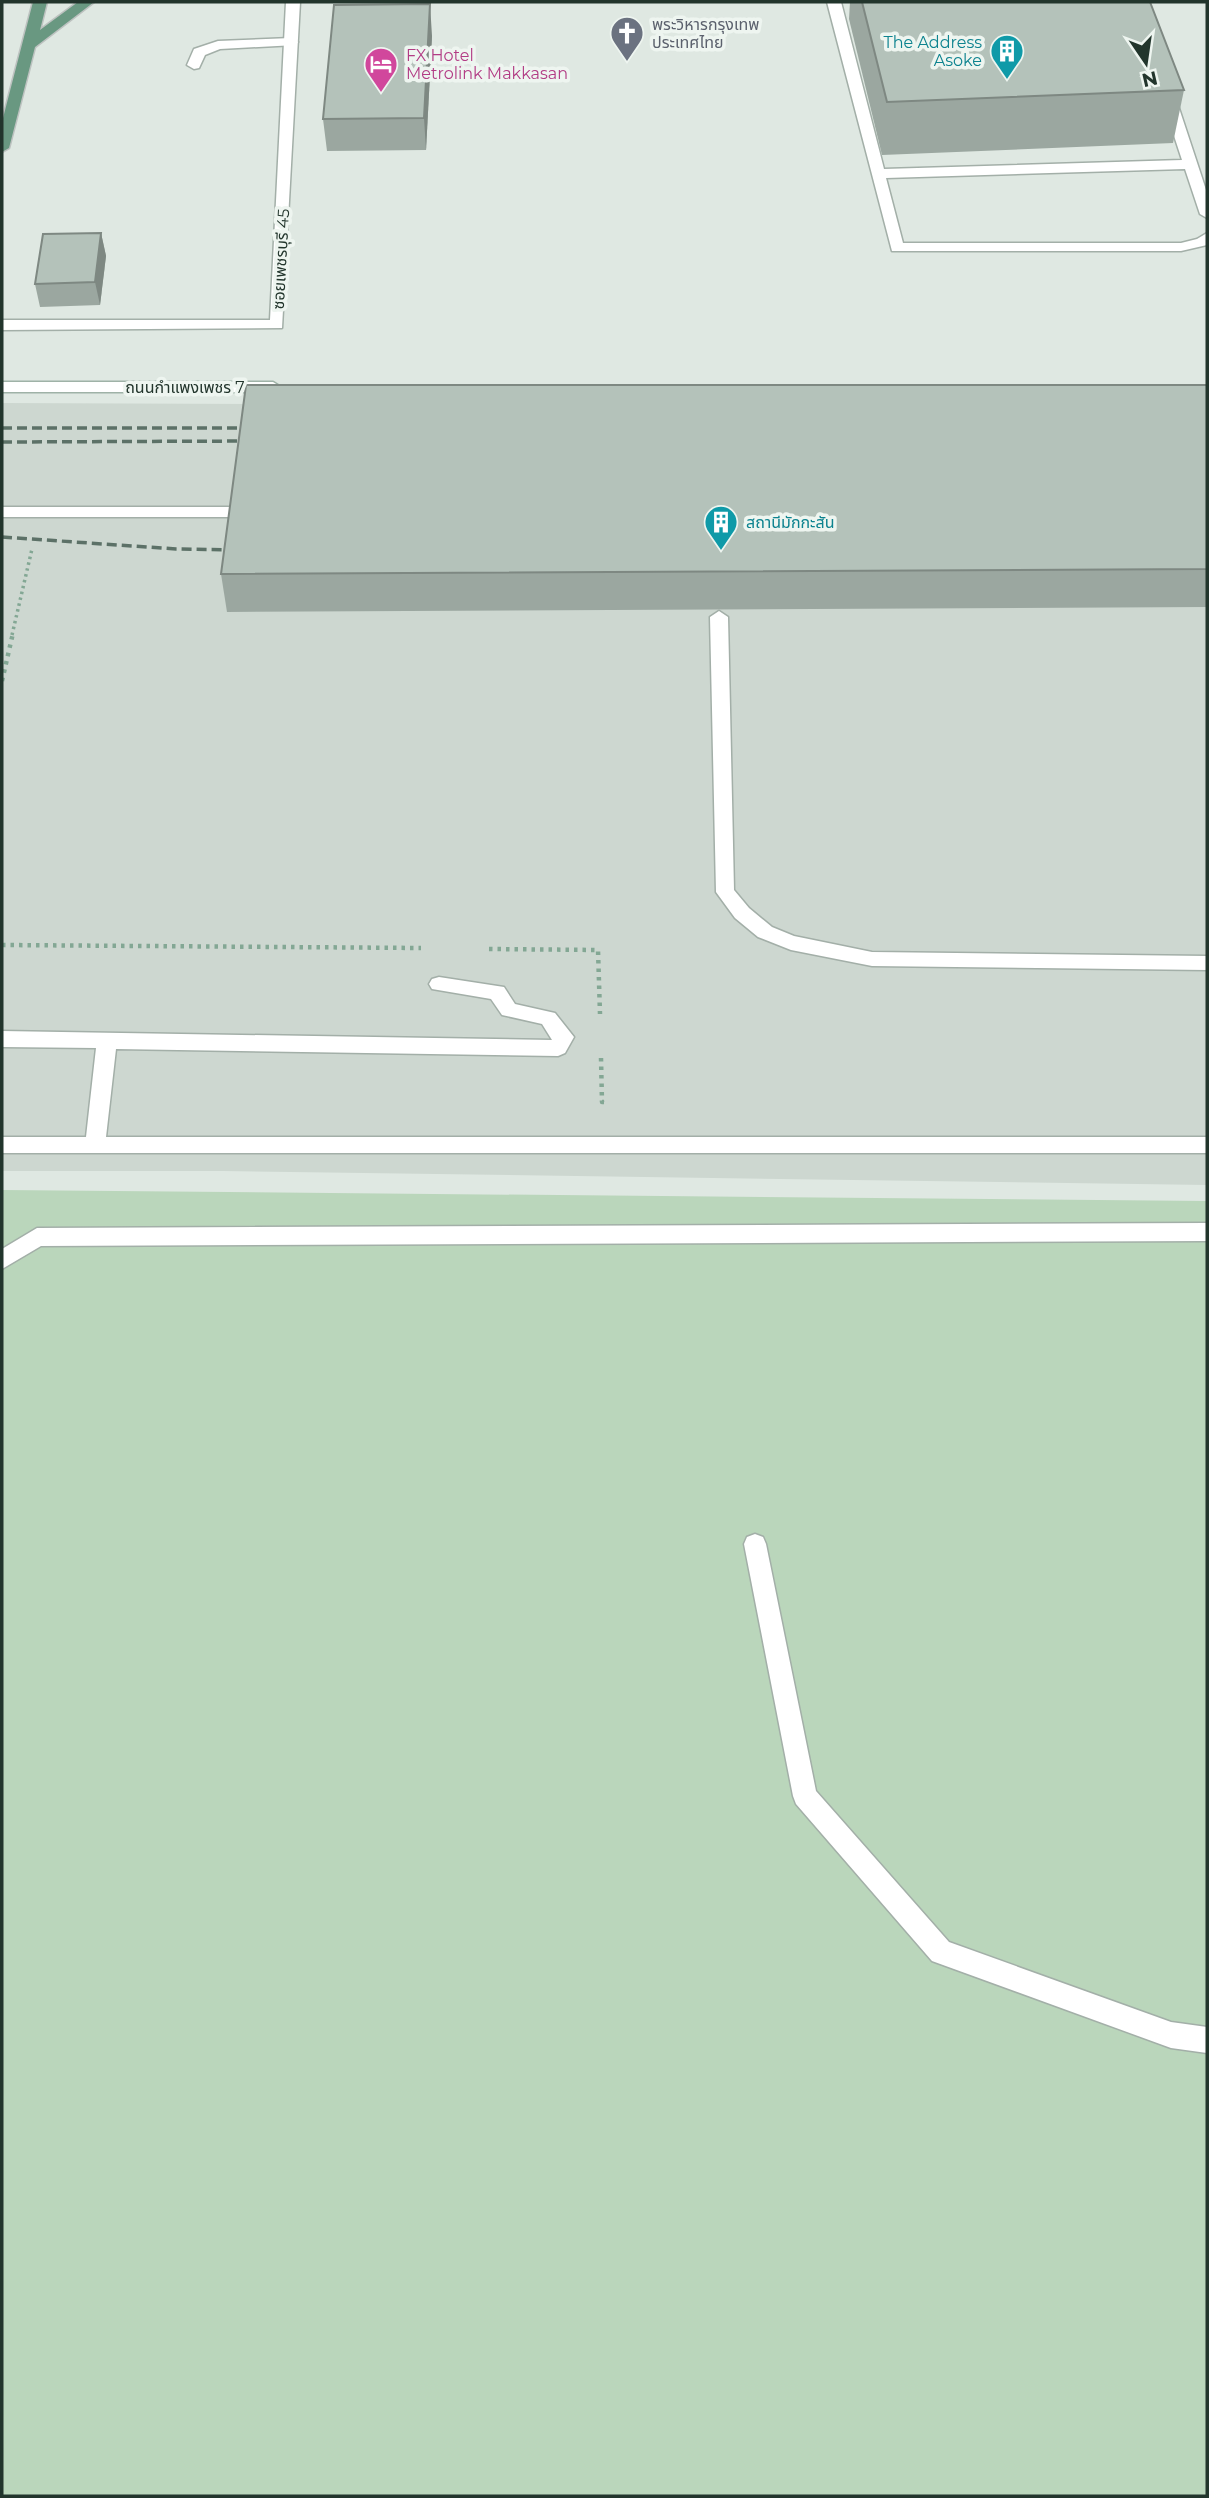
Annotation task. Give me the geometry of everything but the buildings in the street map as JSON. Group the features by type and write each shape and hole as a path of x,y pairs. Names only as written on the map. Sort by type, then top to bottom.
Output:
{"main road":[{"path":"2,148 40,2"},
{"path":"27,47 66,15 87,2"}],"street":[{"name":"ซอยเพชรบุรี 45","path":"2,325 277,325 293,2"},
{"path":"834,2 897,248 1181,247 1202,242 1207,237"},
{"path":"194,65 198,52 218,45 291,42"},
{"path":"1161,77 1207,214"},
{"path":"879,174 1191,164"},
{"name":"ถนนกำแพงเพชร 7","path":"2,387 293,387"},
{"path":"2,512 279,512"},
{"path":"719,617 725,892 742,913 765,932 791,943 872,959 1207,963"},
{"path":"2,1039 558,1048 564,1037 548,1018 509,1010 497,992 439,984"},
{"path":"95,1145 107,1041"},
{"path":"2,1145 1207,1145"},
{"path":"2,1260 37,1237 1207,1232"},
{"path":"755,1544 805,1796 941,1952 1171,2035 1207,2040"}],"path":[{"path":"2,681 34,541"}],"shaded area":[{"path":"2,403 1207,408 1207,1185 223,1171 2,1171"}],"green space":[{"path":"2,1190 1207,1201 1207,2496 2,2496"}],"railway":[{"path":"2,428 259,428"},
{"path":"2,442 257,441"},
{"path":"2,537 176,549 245,550"}],"place":[{"name":"พระวิหารกรุงเทพ ประเทศไทย","path":"627,63"},
{"name":"The Address Asoke","path":"1007,81"},
{"name":"FX Hotel Metrolink Makkasan","path":"381,94"},
{"name":"สถานีมักกะสัน","path":"721,552"}]}
